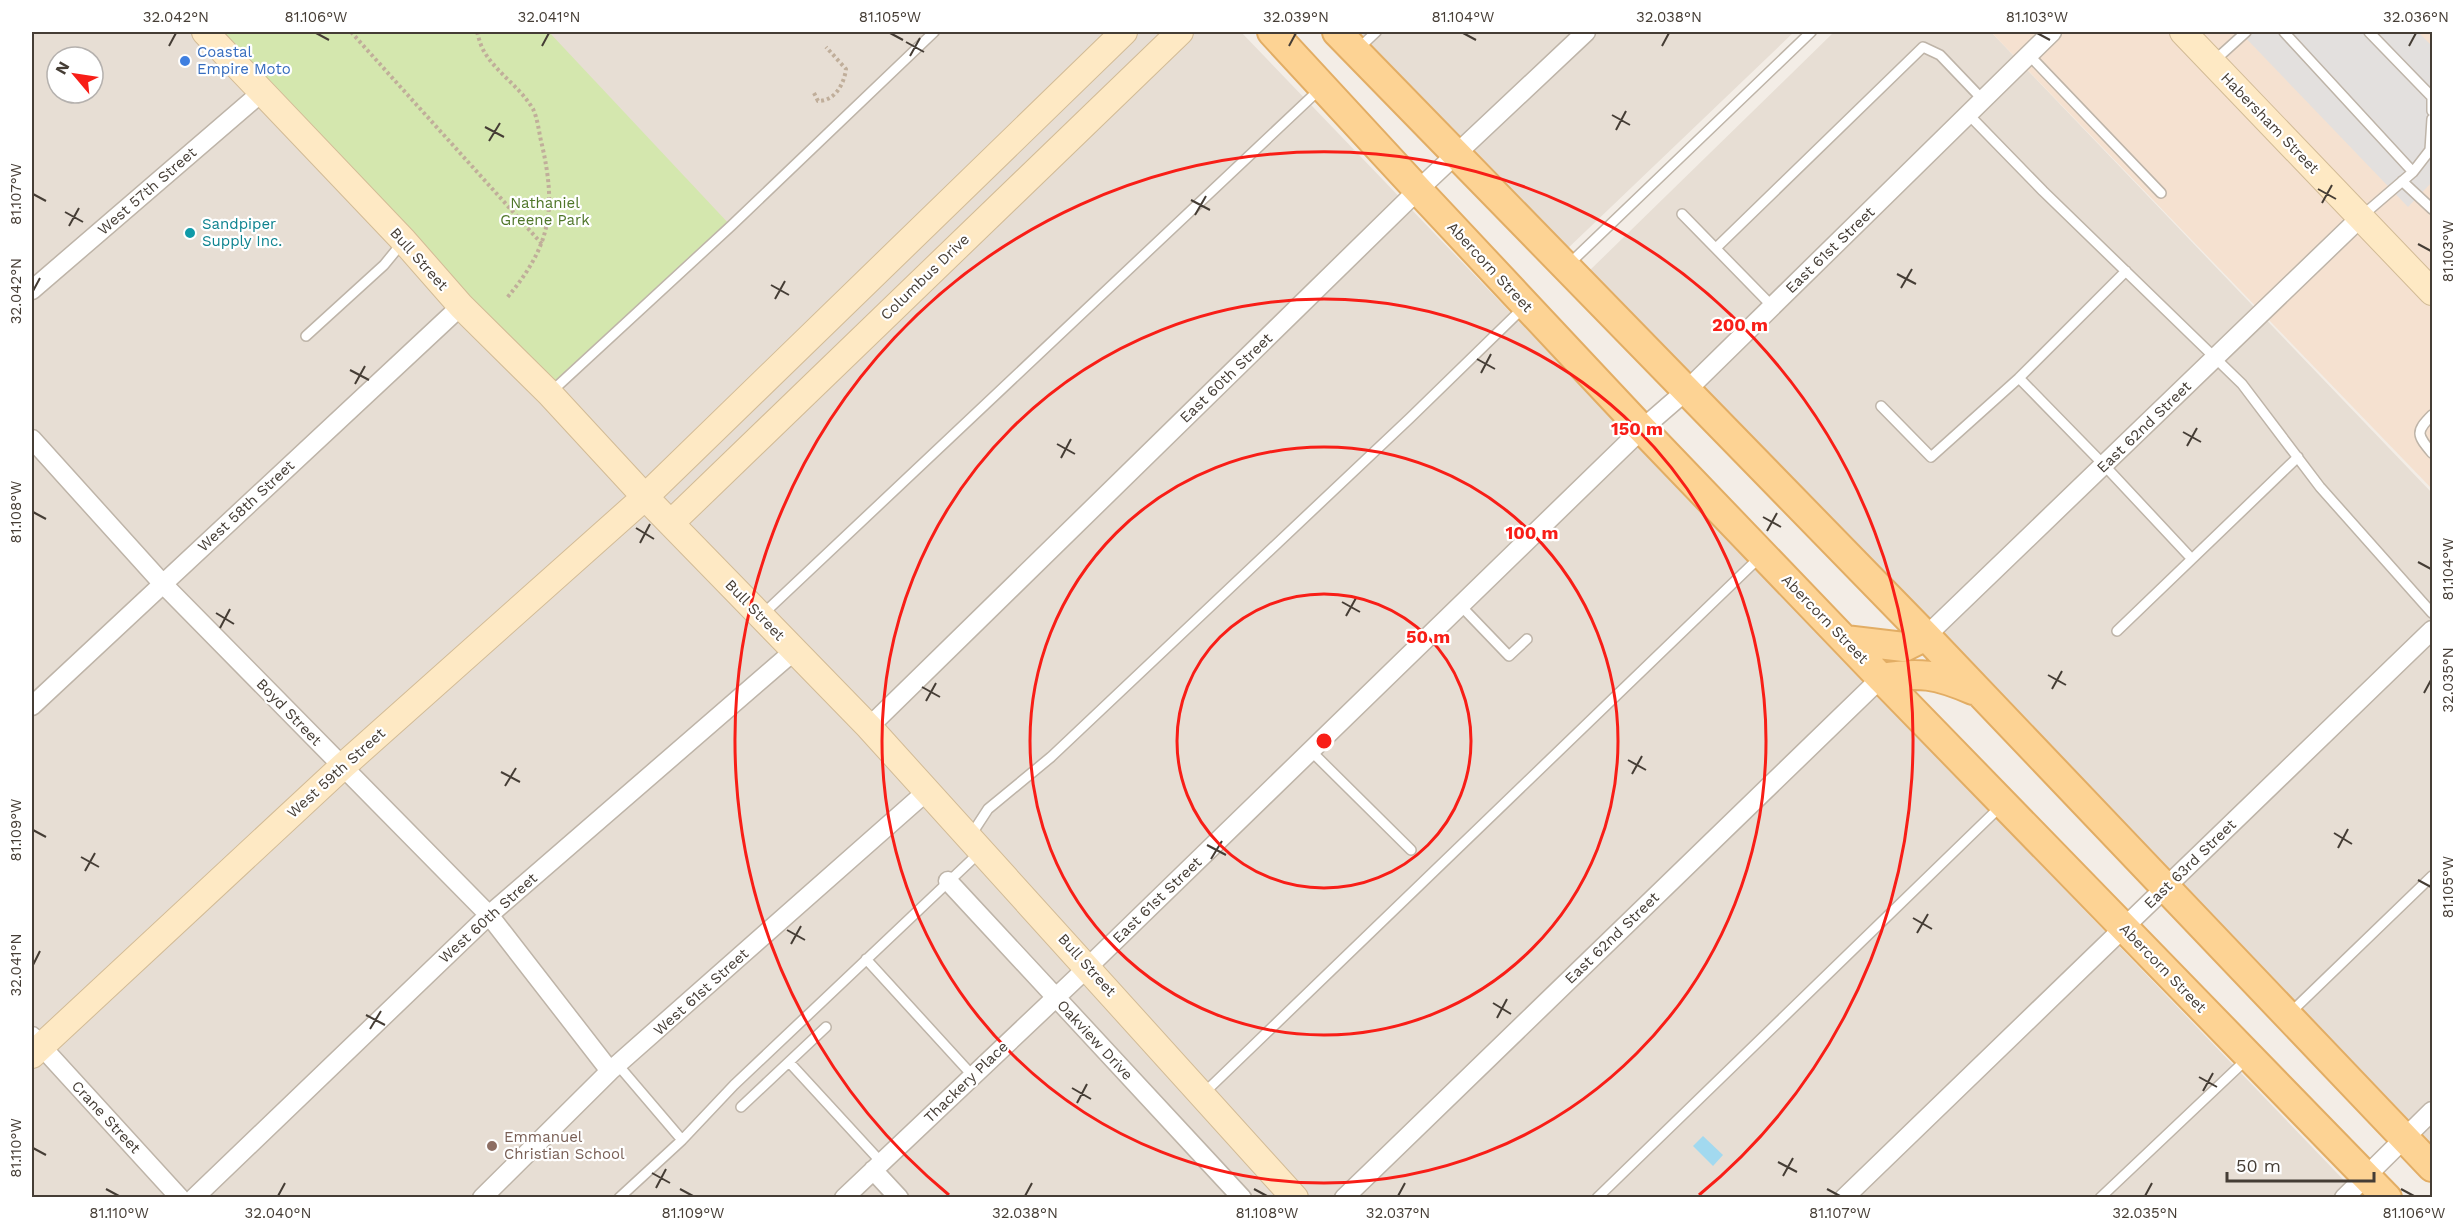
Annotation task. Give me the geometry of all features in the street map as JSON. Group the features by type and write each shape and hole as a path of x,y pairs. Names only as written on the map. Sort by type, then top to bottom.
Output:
{"main road":[{"name":"Abercorn Street","path":"1272,32 1642,429 2003,804 2387,1197"},
{"path":"1346,41 1926,636 2433,1167"},
{"path":"1845,640 1904,647 1926,636"},
{"path":"1881,678 1911,673 1929,675 1949,679 1980,693"}],"street":[{"name":"Bull Street","path":"206,32 404,242 461,306 549,393 645,497 869,727 1295,1197"},
{"path":"645,497 1124,32"},
{"name":"Columbus Drive","path":"671,523 1180,32"},
{"name":"East 60th Street","path":"869,727 1418,190 1586,32"},
{"name":"East 61st Street","path":"1088,967 1642,429 1687,390 2052,32"},
{"name":"Habersham Street","path":"2183,32 2433,292"},
{"name":"West 57th Street","path":"32,290 262,92"},
{"name":"East 62nd Street","path":"1926,636 2361,217"},
{"name":"West 58th Street","path":"32,706 461,306"},
{"name":"Boyd Street","path":"32,439 162,583 489,915 614,1068"},
{"name":"West 59th Street","path":"35,1046 343,766 645,497"},
{"name":"East 63rd Street","path":"1844,1197 2433,630"},
{"name":"West 60th Street","path":"194,1197 489,915 794,651"},
{"name":"East 62nd Street","path":"1344,1197 1881,678"},
{"name":"West 61st Street","path":"482,1197 614,1068 926,792"},
{"name":"Oakview Drive","path":"948,881 1242,1197"},
{"name":"Thackery Place","path":"844,1197 1088,967"},
{"name":"Crane Street","path":"35,1046 180,1197"},
{"path":"2344,1197 2433,1112"},
{"path":"877,1166 899,1197"}],"lane":[{"path":"549,393 731,226 934,32"},
{"path":"1346,41 1376,32"},
{"path":"1566,267 1811,32"},
{"path":"2213,63 2246,32"},
{"path":"2284,32 2413,172"},
{"path":"2369,32 2432,97 2433,111"},
{"path":"1716,248 1923,47 1940,55 1983,100"},
{"path":"2029,55 2162,193"},
{"path":"760,616 1322,87"},
{"path":"1968,114 2242,384 2320,487 2433,613"},
{"path":"2361,217 2413,172 2430,150 2433,119"},
{"path":"2402,182 2433,209"},
{"path":"1682,214 1772,306"},
{"path":"306,336 384,265 404,242"},
{"path":"1881,406 1931,457 2019,378 2126,271"},
{"path":"619,1197 682,1140 734,1085 948,881 976,844 988,809 1051,757 1410,418 1526,305"},
{"path":"2019,378 2191,558"},
{"path":"2433,415 2421,426 2419,432 2421,440 2433,453"},
{"path":"2116,631 2298,457"},
{"path":"1202,1095 1763,554"},
{"path":"1460,605 1509,656 1527,639"},
{"path":"1311,750 1411,850"},
{"path":"1598,1197 2003,804"},
{"path":"2287,1016 2433,876"},
{"path":"866,959 972,1075"},
{"path":"741,1107 826,1027"},
{"path":"2100,1197 2250,1057"},
{"path":"789,1062 877,1166"},
{"path":"614,1068 682,1140"}],"path":[{"path":"351,32 543,244"},
{"path":"477,32 487,56 514,84 534,111 547,167 550,207 543,244 523,279 506,299"},
{"path":"814,93 818,101 824,101 837,93 845,77 846,69 826,47"}],"shaded area":[{"path":"32,32 1241,32 2360,1197 32,1197"},
{"path":"1353,32 1794,32 1565,251"},
{"path":"1834,32 1991,32 2432,493 2432,1161 1587,273"},
{"path":"1991,32 2432,32 2432,489"},
{"path":"2240,32 2418,32 2432,46 2432,182 2408,207"}],"green space":[{"name":"Nathaniel Greene Park","path":"205,32 549,32 731,226 549,393"}],"water":[{"path":"1703,1136 1723,1155 1713,1166 1693,1146"}],"place":[{"name":"Coastal Empire Moto","path":"185,61"},
{"name":"Sandpiper Supply Inc.","path":"190,233"},
{"name":"Emmanuel Christian School","path":"492,1146"}]}
